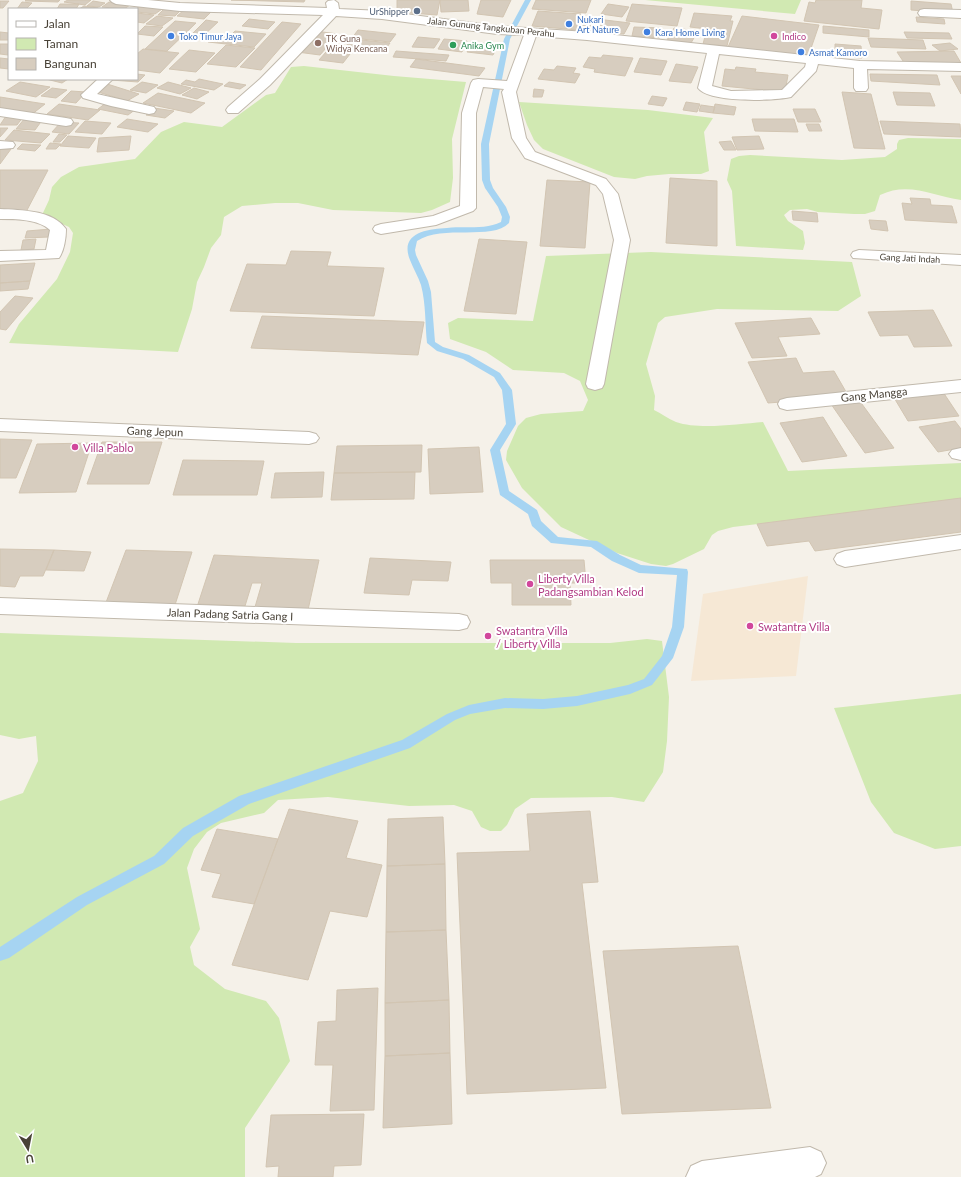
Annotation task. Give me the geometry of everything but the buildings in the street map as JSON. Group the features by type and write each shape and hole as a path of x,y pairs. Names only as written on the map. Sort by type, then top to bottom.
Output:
{"street":[{"name":"Jalan Gunung Tangkuban Perahu","path":"116,0 180,7 331,6 382,15 497,30 587,36 860,65 961,67"},
{"path":"382,15 383,0"},
{"path":"233,110 265,82 331,6"},
{"path":"924,13 961,14"},
{"path":"523,32 509,85 510,98 519,138 530,155 589,176 600,182 610,194 622,240 595,384"},
{"path":"714,50 705,88 716,92 757,96 786,94 811,68 813,60"},
{"path":"860,65 861,88"},
{"path":"105,80 88,95 110,102 149,110"},
{"path":"381,229 436,220 468,208 466,196 469,113 478,83 509,85"},
{"path":"0,112 66,122"},
{"path":"0,214 42,220 56,226 58,229 58,236 53,255 36,254 0,256"},
{"name":"Gang Jati Indah","path":"859,255 961,260"},
{"name":"Gang Mangga","path":"787,404 961,386"},
{"name":"Gang Jepun","path":"0,425 309,438"},
{"path":"845,559 961,542"},
{"name":"Jalan Padang Satria Gang I","path":"0,606 459,622"},
{"path":"702,1177 810,1163"}],"shaded area":[{"name":"Swatantra Villa","path":"808,576 796,676 691,681 703,594"}],"green space":[{"path":"645,0 801,0 795,14"},
{"path":"304,66 466,82 452,139 453,178 450,202 421,213 333,210 298,203 275,203 242,206 224,217 221,235 211,248 197,282 192,309 178,352 9,343 19,324 57,279 70,252 73,233 69,227 42,215 49,200 52,187 61,177 79,167 135,159 161,132 184,122 222,127 266,95 275,93 291,67"},
{"path":"519,102 648,110 713,118 704,132 709,171 701,174 669,174 647,176 635,179 614,177 543,149 534,140"},
{"path":"908,138 961,139 961,200 911,189 901,189 880,195 875,211 865,214 818,212 807,209 790,210 784,215 788,221 803,231 805,243 803,250 736,246 732,191 727,180 731,159 739,156 750,155 842,160 885,157 897,149 899,140"},
{"path":"651,252 852,262 861,296 838,311 717,309 665,317 658,323 646,364 655,396 654,410 676,422 696,426 719,426 763,422 788,471 961,463 961,499 733,527 718,531 712,535 704,549 666,566 651,564 617,553 561,527 522,488 506,460 507,451 518,426 526,418 541,414 583,411 588,400 580,381 564,373 513,370 486,352 450,339 448,323 458,318 533,321 546,256"},
{"path":"0,633 296,643 610,643 647,639 662,641 669,697 667,741 663,772 644,802 612,797 531,798 515,809 507,825 501,831 490,831 481,827 472,811 454,805 409,806 328,797 278,800 264,813 221,823 207,832 194,849 187,868 200,929 190,947 194,965 225,989 266,1001 279,1018 290,1061 245,1128 245,1177 0,1177 0,801 23,793 38,761 36,736 19,739 0,735"},
{"path":"961,694 961,846 935,849 894,833 871,802 834,708"}],"waterway":[{"path":"0,954 4,953 82,901 159,860 188,832 244,800 406,744 451,717 469,710 505,703 543,704 577,701 630,689 648,682 667,658 678,627 683,572 639,569 616,558 593,544 555,540 536,523 533,512 504,493 495,450 511,424 507,390 497,375 466,357 440,349 431,343 427,292 411,250 414,240 423,234 436,231 484,229 497,227 505,223 506,217 502,207 489,188 486,180 485,144 507,39 528,0"}],"place":[{"name":"UrShipper","path":"417,11"},
{"name":"Nukari Art Nature","path":"569,24"},
{"name":"Kara Home Living","path":"647,32"},
{"name":"Toko Timur Jaya","path":"171,36"},
{"name":"Indico","path":"774,36"},
{"name":"TK Guna Widya Kencana","path":"318,43"},
{"name":"Anika Gym","path":"453,45"},
{"name":"Asmat Kamoro","path":"801,52"},
{"name":"Villa Pablo","path":"75,447"},
{"name":"Liberty Villa Padangsambian Kelod","path":"530,584"},
{"name":"Swatantra Villa","path":"750,626"},
{"name":"Swatantra Villa / Liberty Villa","path":"488,636"}]}
